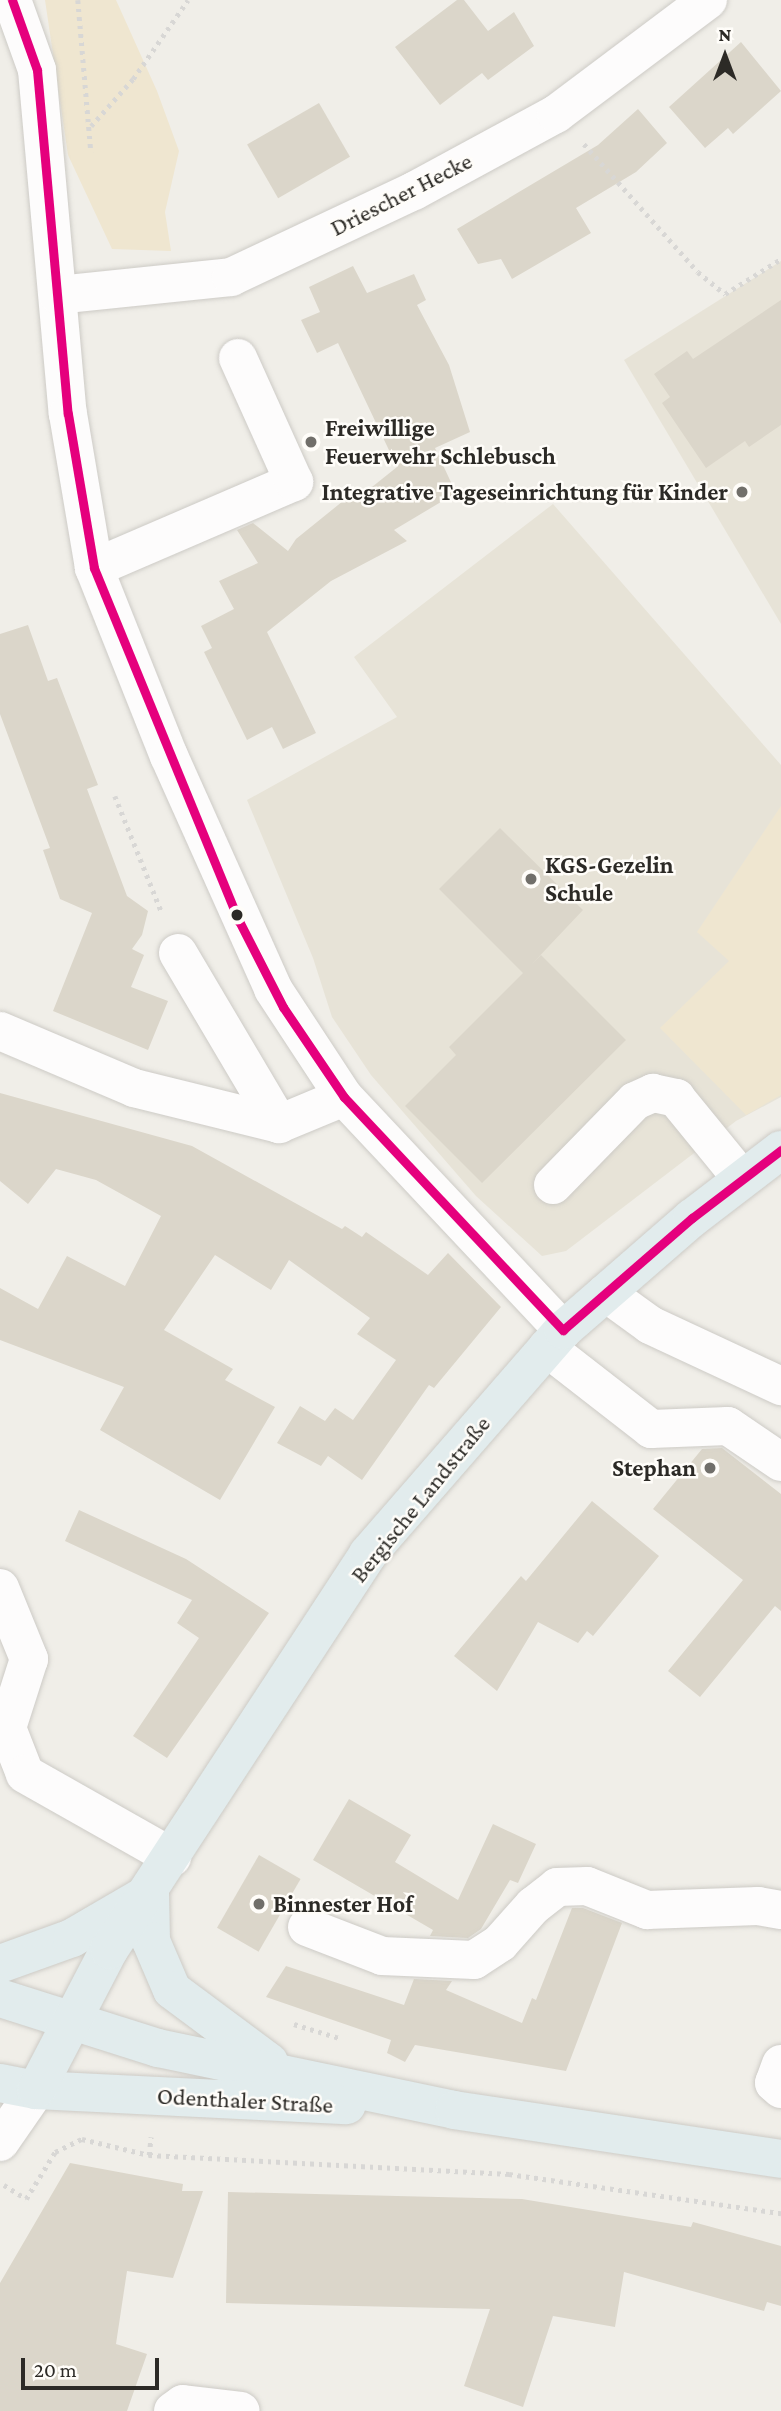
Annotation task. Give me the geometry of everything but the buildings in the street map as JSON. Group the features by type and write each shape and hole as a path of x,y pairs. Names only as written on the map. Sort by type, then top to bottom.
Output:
{"main road":[{"name":"Bergische Landstraße","path":"18,2086 69,2021 368,1554 555,1339 742,1178 781,1150"},
{"path":"0,1964 72,1938 150,1893 151,1941 172,1990 282,2071"},
{"name":"Odenthaler Straße","path":"0,1998 158,2048 282,2071 454,2110 781,2159"},
{"name":"Odenthaler Straße","path":"18,2086 454,2110"}],"street":[{"path":"12,0 37,71 77,487 94,568 239,921 283,1007 344,1097 555,1339 651,1429 728,1426 781,1462"},
{"name":"Driescher Hecke","path":"58,295 231,277 414,191 556,114 708,0"},
{"path":"94,568 294,482 238,358"},
{"path":"178,953 279,1124"},
{"path":"0,1031 134,1088 279,1124 344,1097"},
{"path":"553,1185 635,1101 653,1093 676,1098 742,1178"},
{"path":"606,1293 650,1325 781,1386"},
{"path":"0,1588 29,1659 7,1728 25,1774 172,1857"},
{"path":"307,1927 382,1956 474,1960 500,1943 533,1906 557,1887 587,1886 648,1910 758,1906 781,1910"},
{"path":"781,2064 774,2083 781,2089"},
{"path":"0,2142 18,2086"},
{"path":"173,2411 183,2404 241,2411"}],"path":[{"path":"91,126 133,79 188,0"},
{"path":"556,114 698,272 725,294 781,259"},
{"path":"115,796 178,953"},
{"path":"0,2182 26,2199 55,2152 82,2139 149,2155 509,2174 781,2213"}],"shaded area":[{"path":"45,0 116,0 157,91 179,151 165,212 171,251 112,249 68,155"},
{"name":"Integrative Tageseinrichtung für Kinder","path":"781,261 781,624 624,360"},
{"name":"KGS-Gezelin Schule","path":"553,504 781,765 781,1097 736,1121 566,1251 542,1256 476,1196 371,1075 332,1017 313,958 247,800 397,717 354,657"},
{"path":"781,806 781,1095 746,1115 660,1028 729,961 697,932"}],"transit line":[{"path":"12,0 37,70 68,414 94,568 239,921 283,1007 344,1097 563,1330 692,1218 781,1150"}],"place":[{"name":"Freiwillige Feuerwehr Schlebusch","path":"311,442"},
{"name":"Integrative Tageseinrichtung für Kinder","path":"742,492"},
{"name":"KGS-Gezelin Schule","path":"531,879"},
{"name":"Stephan","path":"710,1468"},
{"name":"Binnester Hof","path":"259,1904"}]}
